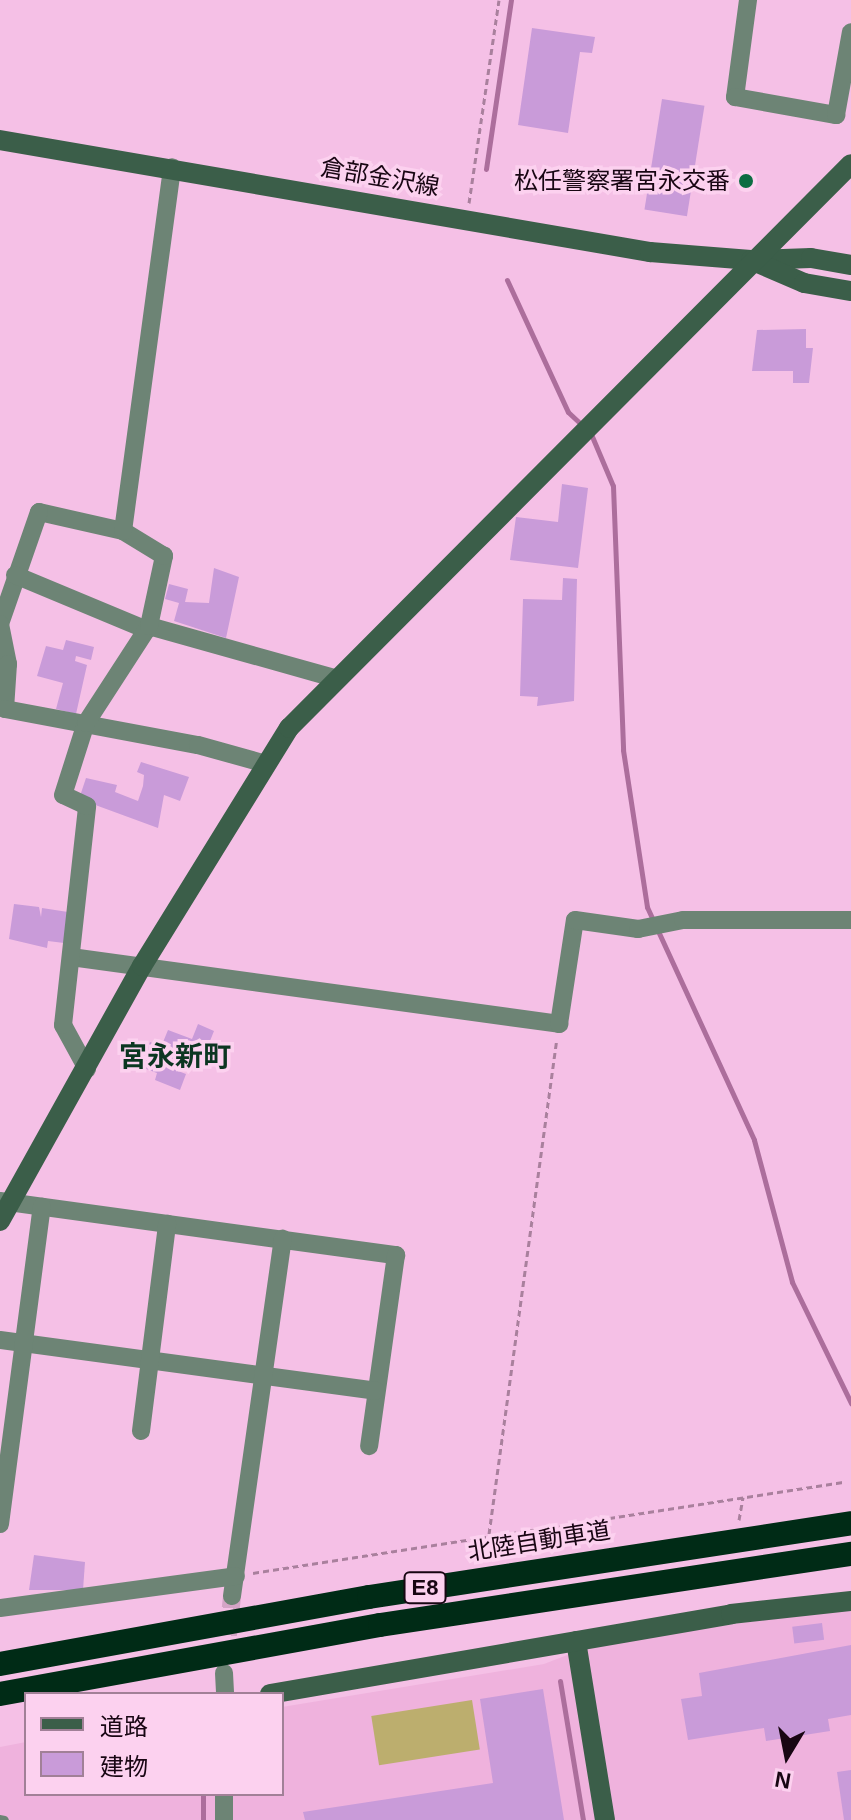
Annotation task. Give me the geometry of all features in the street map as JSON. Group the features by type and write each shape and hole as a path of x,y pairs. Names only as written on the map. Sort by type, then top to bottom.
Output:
{"highway":[{"name":"北陸自動車道","path":"0,1664 384,1594 851,1523"},
{"name":"E8","path":"0,1694 380,1625 851,1554"}],"street":[{"path":"748,0 735,97 836,115 851,32"},
{"name":"倉部金沢線","path":"0,140 172,167 650,252 751,260 811,258 851,265"},
{"path":"3,1208 87,1069 142,966 289,728 751,260 851,164"},
{"path":"123,531 172,167"},
{"name":"倉部金沢線","path":"751,260 804,283 851,291"},
{"path":"87,1069 63,1025 87,806 63,795 86,723 148,628 164,556 123,531 39,512 0,624 8,664 5,709 86,723 266,764"},
{"path":"0,555 17,569 148,628 338,679"},
{"path":"71,957 559,1024 575,920 655,926 851,920"},
{"path":"3,1208 42,1207 396,1255 369,1446"},
{"path":"0,1524 42,1207"},
{"path":"141,1431 167,1224"},
{"path":"232,1596 283,1239"},
{"path":"0,1340 376,1391"},
{"path":"0,1608 236,1576"},
{"path":"282,1692 731,1614 851,1601"},
{"path":"576,1641 605,1820"},
{"path":"224,1673 225,1692"},
{"path":"224,1796 224,1820"}],"path":[{"path":"467,218 499,0"},
{"path":"489,1534 559,1024"},
{"path":"236,1576 489,1534 843,1482"},
{"path":"739,1520 743,1497"}],"shaded area":[{"path":"851,1607 851,1820 0,1820 0,1747 24,1742 24,1796 284,1796 284,1707 544,1664 593,1645"},
{"path":"472,1700 480,1749 379,1765 371,1716"}],"building":[{"path":"532,28 595,37 592,53 580,52 568,133 518,125"},
{"path":"662,99 704,106 687,216 644,210"},
{"path":"806,329 806,348 813,348 809,383 793,383 793,371 752,371 757,330"},
{"path":"562,484 588,488 578,568 510,560 516,517 558,522"},
{"path":"214,568 239,577 226,638 174,621 179,603 165,599 169,584 188,589 185,602 209,603"},
{"path":"563,578 577,579 574,701 537,706 538,697 520,696 523,599 562,600"},
{"path":"66,640 94,647 91,660 76,656 75,661 87,665 76,714 56,709 63,683 37,676 46,646 63,650"},
{"path":"141,762 189,777 180,801 164,795 158,828 79,799 86,778 117,785 115,792 138,801 144,775 137,772"},
{"path":"14,904 39,907 41,917 42,908 68,912 64,943 48,941 47,948 9,939"},
{"path":"198,1024 214,1031 202,1061 197,1059 194,1066 174,1058 170,1068 186,1074 180,1090 155,1080 157,1073 141,1067 150,1042 161,1047 168,1030 192,1039"},
{"path":"34,1555 85,1562 83,1590 29,1590"},
{"path":"822,1623 824,1640 794,1644 792,1627"},
{"path":"851,1645 851,1715 828,1719 830,1731 766,1741 764,1728 688,1740 681,1699 702,1696 699,1673"},
{"path":"543,1689 564,1820 305,1820 303,1812 493,1783 480,1699"},
{"path":"851,1770 851,1820 844,1820 837,1772"}],"waterway":[{"path":"486,169 511,0"},
{"path":"507,280 568,412 584,427"},
{"path":"591,434 613,486 623,750 647,907 754,1140 792,1282 851,1403"},
{"path":"560,1681 583,1820"},
{"path":"203,1796 203,1820"}],"tunnel":[{"path":"225,1662 232,1596"}],"place":[{"name":"松任警察署宮永交番","path":"746,181"}],"district":[{"name":"宮永新町","path":"175,1057"}]}
